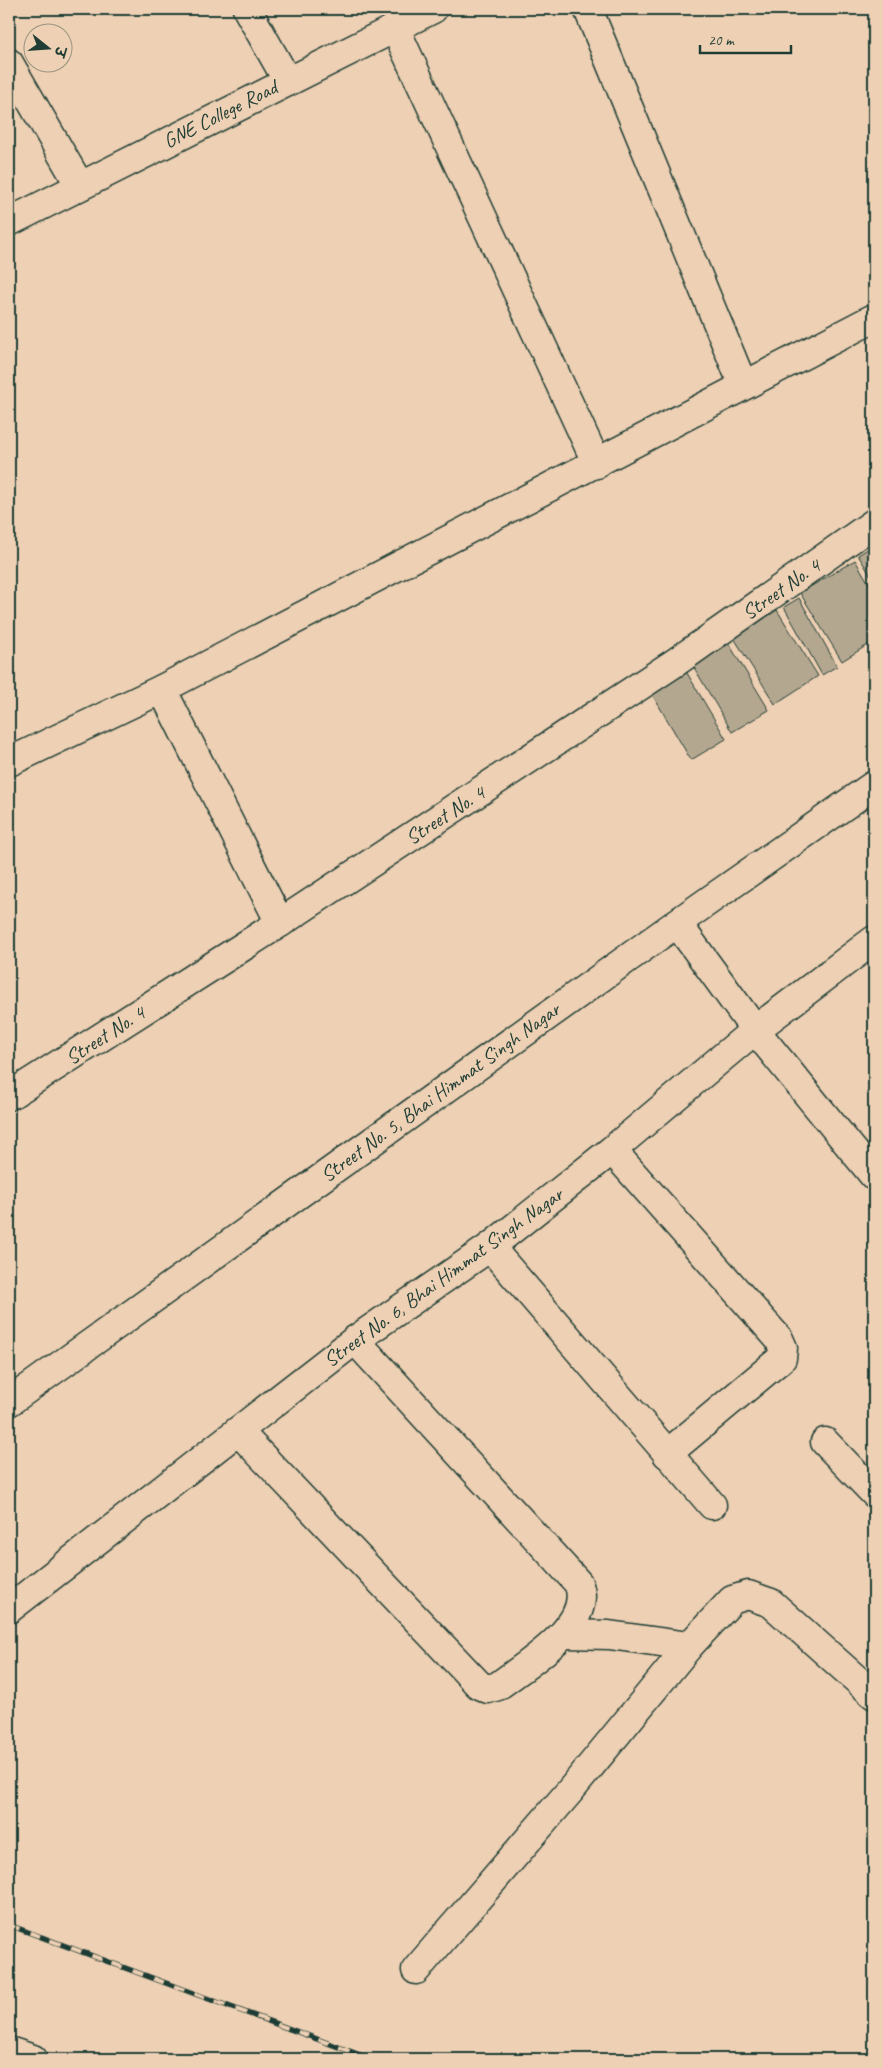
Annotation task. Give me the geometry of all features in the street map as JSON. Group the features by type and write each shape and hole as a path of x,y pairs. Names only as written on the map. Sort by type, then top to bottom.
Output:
{"street":[{"path":"247,9 287,80"},
{"name":"GNE College Road","path":"9,222 287,80 433,9"},
{"path":"588,9 743,385"},
{"path":"395,28 597,464"},
{"path":"9,63 80,186"},
{"path":"9,762 162,690 874,318"},
{"name":"Street No. 4","path":"9,1096 280,923 676,662 874,523"},
{"path":"162,690 280,923"},
{"name":"Street No. 5, Bhai Himmat Singh Nagar","path":"9,1402 677,923 874,785"},
{"path":"677,923 755,1030 874,1176"},
{"name":"Street No. 6, Bhai Himmat Singh Nagar","path":"9,1609 356,1340 490,1248 612,1150 755,1030 874,940"},
{"path":"612,1150 779,1339 783,1348 782,1358 667,1454"},
{"path":"490,1248 712,1505"},
{"path":"238,1430 479,1685 488,1689 498,1686 565,1634 580,1605 582,1591 578,1583 356,1340"},
{"path":"825,1442 874,1493"},
{"path":"416,1970 570,1791 689,1646 732,1600 748,1595 771,1603 874,1695"},
{"path":"565,1634 609,1635 689,1646"},
{"path":"9,2051 33,2059"}],"building":[{"path":"874,545 874,581 858,555"},
{"path":"855,560 874,592 874,641 842,661 800,593"},
{"path":"799,598 837,666 822,675 784,607"},
{"path":"777,610 818,676 775,704 734,638"},
{"path":"729,644 769,710 732,732 692,664"},
{"path":"684,668 726,739 691,760 649,689"}],"railway":[{"path":"9,1925 371,2059"}]}
